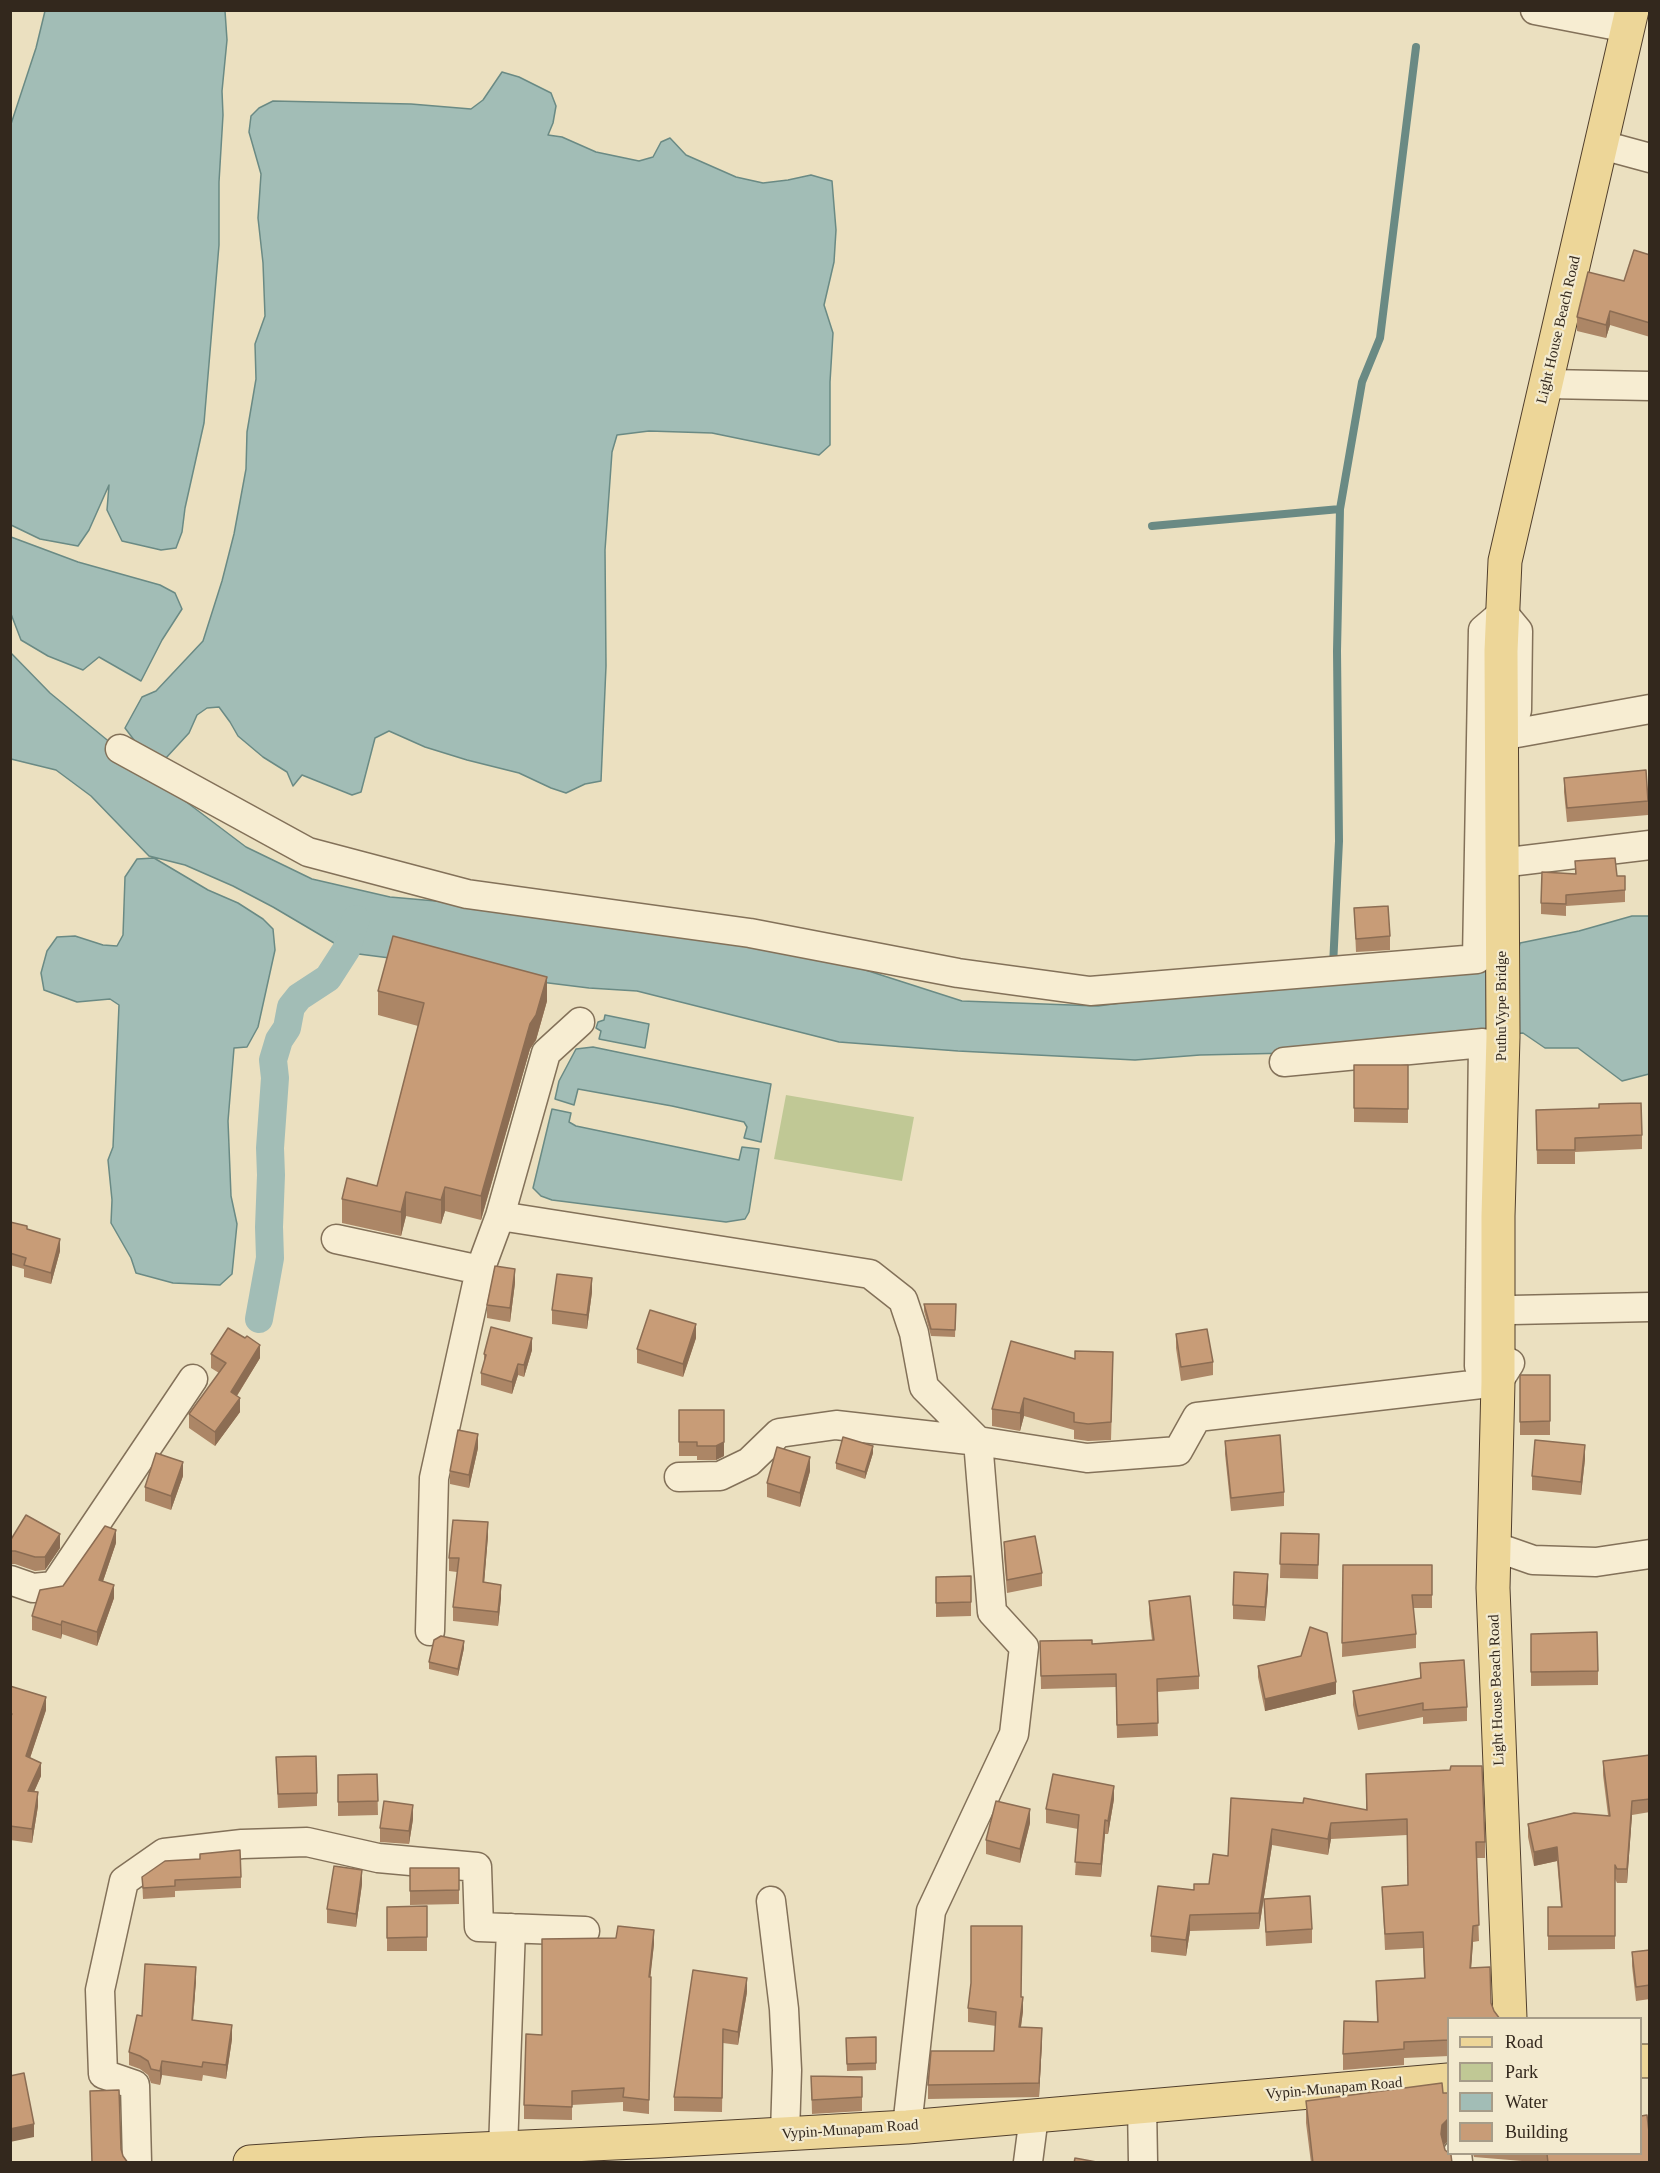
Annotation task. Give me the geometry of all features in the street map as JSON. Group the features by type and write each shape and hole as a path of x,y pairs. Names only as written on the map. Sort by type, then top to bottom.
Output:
{"main road":[{"name":"Light House Beach Road","path":"1501,651 1505,561 1630,19"},
{"name":"PuthuVype Bridge","path":"1498,1372 1498,1216 1503,1037 1501,651"},
{"name":"Light House Beach Road","path":"1498,1372 1493,1546 1510,2017"},
{"name":"Vypin-Munapam Road","path":"250,2163 369,2154 503,2149 659,2152 785,2134 907,2127 1142,2105 1447,2082"}],"street":[{"path":"1535,10 1630,19"},
{"path":"1602,145 1650,158"},
{"path":"1547,384 1650,386"},
{"path":"120,749 308,852 319,855 467,894 750,933 958,973 1090,991 1477,958 1483,630 1503,613 1518,631 1516,942"},
{"path":"1517,733 1650,709"},
{"path":"1517,861 1650,845"},
{"path":"430,1631 434,1478 480,1270 500,1216 546,1053 580,1022"},
{"path":"1284,1062 1483,1043 1479,1366 1498,1372"},
{"path":"679,1477 720,1476 749,1462 778,1433 836,1425 978,1441 1087,1458 1178,1451 1197,1417 1498,1372 1511,1362 1516,1048"},
{"path":"500,1216 870,1274 903,1300 914,1333 924,1387 978,1441 992,1612 1024,1647 1014,1734 931,1911 907,2127"},
{"path":"336,1239 480,1270"},
{"path":"1512,1310 1650,1307"},
{"path":"10,1580 33,1588 54,1586 193,1379"},
{"path":"1493,1546 1533,1560 1596,1563 1650,1554"},
{"path":"137,2163 135,2085 104,2074 100,1990 124,1881 164,1853 242,1844 307,1842 378,1858 477,1868 479,1927 585,1931"},
{"path":"771,1901 784,2009 787,2070 785,2134"},
{"path":"503,2149 511,1928"},
{"path":"1142,2105 1143,2163"},
{"path":"1028,2163 1035,2116"}],"green space":[{"path":"786,1095 914,1117 902,1181 774,1159"}],"water":[{"path":"45,11 225,11 227,40 222,91 219,245 204,423 185,508 182,532 176,548 161,550 122,541 107,510 109,485 89,530 78,546 40,539 11,525 11,124 36,48"},
{"path":"502,72 519,77 551,93 556,106 548,135 562,137 596,152 639,161 653,157 661,142 670,138 686,155 736,177 763,183 811,175 832,181 836,230 834,262 824,305 833,333 830,445 819,455 712,433 649,431 617,435 612,452 605,550 606,666 601,781 585,784 566,793 519,773 425,747 389,731 375,738 361,792 352,795 302,775 293,786 287,772 263,757 238,736 219,707 207,708 197,715 189,733 165,759 137,744 125,728 142,697 156,691 203,641 234,534 246,469 247,432 256,379 255,344 265,316 258,218 261,174 249,132 251,116 259,108 273,101 411,104 471,109 483,100"},
{"path":"11,537 78,562 160,585 175,593 182,609 162,640 141,681 99,657 83,670 48,656 21,640 11,614"},
{"path":"10,652 50,693 140,767 246,847 312,879 390,897 550,911 853,966 962,1001 1098,1006 1515,966 1520,943 1579,931 1632,916 1649,916 1649,1074 1622,1081 1578,1048 1545,1048 1523,1033 1424,1041 1337,1052 1200,1055 1135,1060 839,1042 637,991 589,988 476,974 413,961 351,953 233,886 185,865 149,856 91,796 56,770 11,759"},
{"path":"154,858 208,890 238,903 263,919 273,929 275,950 258,1027 247,1047 234,1048 228,1121 231,1196 237,1224 232,1274 220,1285 173,1283 136,1273 131,1258 111,1223 112,1200 108,1160 113,1147 119,1005 110,999 77,1002 44,990 41,973 47,951 57,937 75,936 103,945 117,946 123,935 125,877 137,859"},
{"path":"605,1015 649,1024 645,1048 599,1039 601,1031 596,1028 598,1022 604,1020"},
{"path":"593,1047 771,1084 761,1142 744,1138 747,1127 744,1122 672,1106 578,1089 574,1105 555,1099 559,1081 576,1049"},
{"path":"552,1109 571,1113 569,1122 576,1126 739,1160 742,1147 759,1149 749,1212 745,1219 726,1222 552,1200 541,1196 533,1188"}],"building":[{"path":"1634,250 1650,255 1650,323 1610,311 1606,325 1577,317 1588,272 1624,281"},
{"path":"1646,770 1648,801 1567,808 1564,778"},
{"path":"1615,858 1617,876 1625,876 1625,890 1566,895 1566,904 1541,903 1542,872 1576,874 1575,861"},
{"path":"1388,906 1390,936 1356,939 1354,908"},
{"path":"393,936 547,977 536,1015 530,1024 481,1196 445,1187 441,1200 406,1192 401,1212 342,1199 347,1178 377,1186 424,1003 378,991"},
{"path":"1354,1065 1408,1065 1408,1109 1354,1108"},
{"path":"1641,1103 1642,1135 1575,1138 1575,1150 1537,1150 1536,1110 1599,1108 1599,1104"},
{"path":"10,1222 60,1239 51,1273 24,1265 26,1258 10,1253"},
{"path":"495,1266 515,1269 510,1308 487,1305"},
{"path":"557,1274 592,1278 587,1315 552,1310"},
{"path":"924,1304 956,1304 955,1330 931,1329"},
{"path":"650,1310 696,1324 683,1364 637,1349"},
{"path":"491,1327 532,1338 524,1365 518,1364 512,1382 481,1373"},
{"path":"228,1328 245,1338 247,1336 260,1345 231,1392 240,1398 215,1432 189,1414 226,1363 211,1354"},
{"path":"1207,1329 1213,1362 1181,1367 1176,1334"},
{"path":"1011,1341 1075,1359 1075,1351 1113,1352 1111,1422 1088,1424 1074,1422 1074,1413 1024,1398 1020,1413 992,1409"},
{"path":"1520,1375 1550,1375 1550,1421 1520,1422"},
{"path":"679,1410 724,1410 724,1442 716,1446 697,1446 697,1442 679,1442"},
{"path":"458,1430 478,1434 469,1475 450,1471"},
{"path":"1280,1435 1284,1492 1231,1498 1225,1441"},
{"path":"843,1437 873,1446 865,1472 836,1463"},
{"path":"1535,1440 1585,1445 1581,1482 1532,1476"},
{"path":"777,1447 810,1457 800,1493 767,1483"},
{"path":"156,1453 183,1462 171,1496 145,1487"},
{"path":"26,1515 60,1534 45,1557 10,1551 10,1541"},
{"path":"453,1520 488,1522 483,1582 501,1585 498,1612 453,1607 459,1558 449,1558"},
{"path":"105,1526 116,1530 99,1580 114,1585 97,1632 62,1621 61,1625 32,1616 40,1590 63,1586"},
{"path":"1281,1533 1319,1534 1318,1565 1280,1564"},
{"path":"1035,1536 1042,1573 1007,1580 1004,1542"},
{"path":"1343,1565 1432,1565 1432,1595 1412,1595 1416,1634 1342,1643"},
{"path":"1234,1572 1268,1574 1265,1607 1233,1605"},
{"path":"971,1576 971,1602 936,1603 936,1577"},
{"path":"1190,1596 1199,1676 1157,1679 1158,1723 1117,1725 1116,1674 1041,1676 1040,1641 1092,1640 1092,1644 1154,1640 1149,1601"},
{"path":"1310,1627 1327,1633 1336,1682 1265,1699 1258,1666 1301,1656"},
{"path":"1597,1632 1598,1671 1531,1672 1531,1634"},
{"path":"441,1636 464,1641 458,1669 429,1662 434,1640"},
{"path":"1464,1660 1467,1707 1423,1710 1423,1703 1358,1716 1353,1691 1421,1678 1420,1663"},
{"path":"10,1686 46,1697 26,1756 41,1763 28,1791 38,1792 32,1829 10,1826 10,1718 12,1714 10,1713"},
{"path":"1650,1755 1650,1799 1632,1801 1627,1869 1617,1869 1615,1865 1615,1936 1548,1936 1548,1907 1562,1907 1557,1847 1534,1852 1528,1824 1574,1813 1610,1816 1603,1761"},
{"path":"316,1756 317,1793 278,1794 276,1757"},
{"path":"1451,1766 1482,1766 1485,1842 1476,1842 1479,1925 1473,1926 1470,1968 1490,1967 1491,2003 1498,2017 1447,2017 1447,2040 1404,2042 1404,2049 1343,2054 1344,2021 1378,2022 1376,1981 1425,1978 1423,1932 1385,1934 1382,1887 1408,1885 1407,1819 1331,1823 1328,1839 1272,1829 1259,1913 1190,1915 1186,1940 1151,1936 1158,1886 1194,1890 1194,1884 1209,1884 1213,1854 1228,1856 1231,1798 1303,1803 1304,1798 1367,1810 1366,1774 1450,1770"},
{"path":"377,1774 378,1801 338,1802 338,1775"},
{"path":"1053,1774 1114,1786 1108,1821 1105,1820 1101,1864 1075,1862 1079,1815 1046,1809"},
{"path":"384,1801 413,1805 409,1831 380,1828"},
{"path":"996,1801 1030,1809 1020,1849 986,1840"},
{"path":"240,1850 241,1877 175,1880 175,1886 143,1888 142,1877 165,1861 200,1859 200,1854"},
{"path":"334,1866 362,1870 356,1914 327,1909"},
{"path":"410,1868 459,1868 459,1890 410,1891"},
{"path":"1310,1896 1312,1929 1266,1932 1264,1899"},
{"path":"427,1906 427,1937 387,1938 387,1907"},
{"path":"618,1926 654,1930 649,1977 651,1977 649,2100 623,2097 624,2088 572,2091 572,2107 524,2105 526,2034 542,2035 542,1939 616,1938"},
{"path":"971,1926 1022,1926 1021,1997 1023,1997 1019,2027 1042,2028 1039,2083 928,2085 931,2051 994,2051 996,2012 968,2008 971,1983"},
{"path":"1650,1950 1650,1985 1636,1987 1632,1952"},
{"path":"145,1964 196,1967 192,2020 232,2025 226,2065 203,2062 202,2067 162,2061 160,2071 151,2069 148,2061 129,2052 137,2015 142,2016"},
{"path":"693,1970 747,1978 738,2032 723,2029 722,2098 674,2097"},
{"path":"876,2037 876,2063 847,2064 846,2038"},
{"path":"24,2073 34,2124 10,2129 10,2076"},
{"path":"811,2076 862,2077 862,2097 812,2100"},
{"path":"1442,2083 1443,2093 1447,2093 1447,2120 1442,2125 1441,2134 1445,2150 1447,2155 1451,2155 1452,2163 1313,2163 1306,2101"},
{"path":"119,2090 121,2149 128,2163 92,2163 90,2091"},
{"path":"1647,2115 1650,2163 1548,2163 1547,2155 1642,2155 1642,2116"},
{"path":"1075,2158 1102,2163 1074,2163"}],"waterway":[{"path":"1340,509 1362,382 1380,338 1416,47"},
{"path":"1152,526 1340,509 1337,651 1339,841 1333,966"},
{"path":"259,1319 270,1258 270,1148 275,1078 273,1060 279,1040 287,1028 291,1007 299,997 328,978 346,950 356,919"}]}
